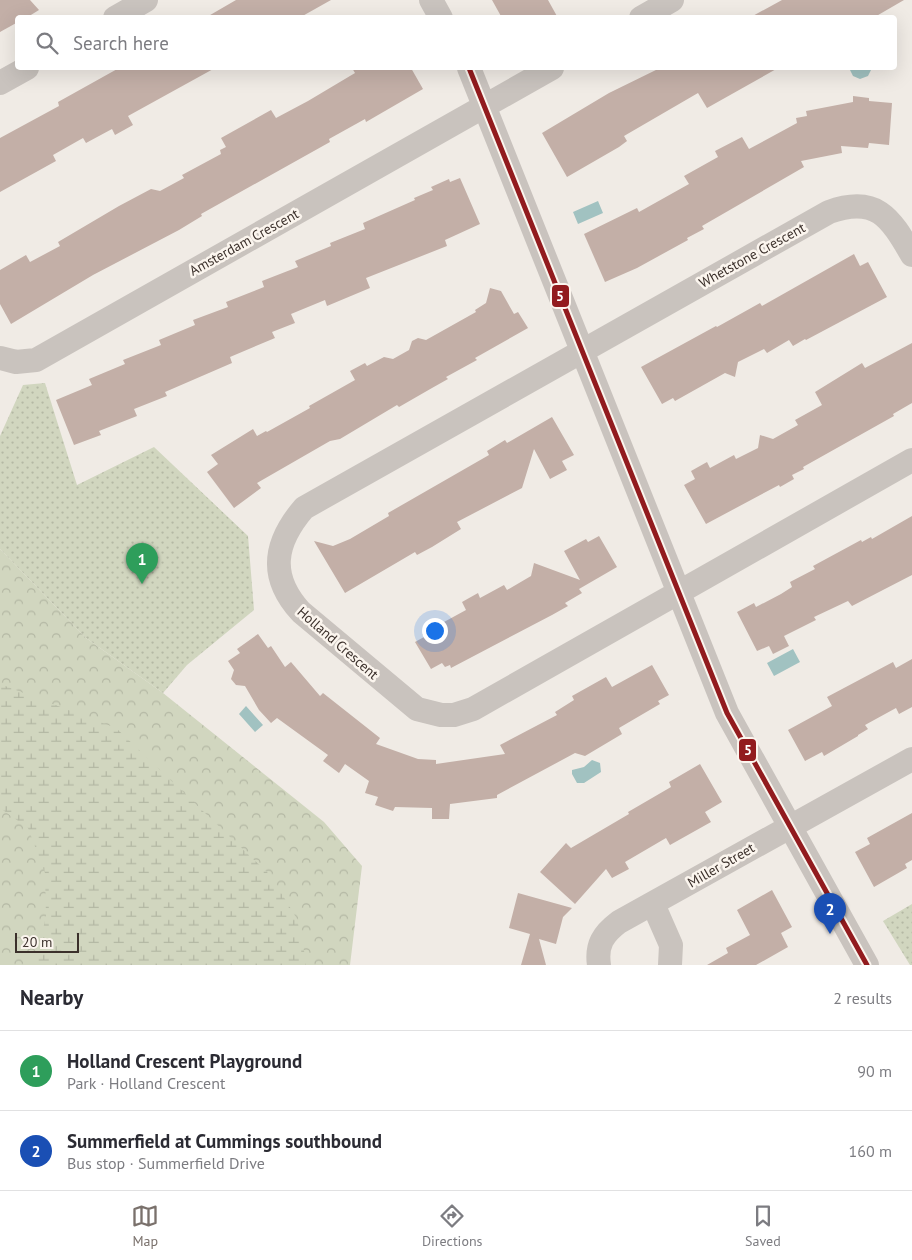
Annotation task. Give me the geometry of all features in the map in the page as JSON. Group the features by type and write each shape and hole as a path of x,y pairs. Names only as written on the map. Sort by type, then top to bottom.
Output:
{"street":[{"path":"120,15 146,0"},
{"path":"431,0 439,15"},
{"path":"646,15 672,0"},
{"path":"0,83 23,70"},
{"path":"470,70 727,713 867,965"},
{"name":"Amsterdam Crescent","path":"0,358 16,362 36,360 548,70"},
{"name":"Whetstone Crescent","path":"582,351 829,212 842,207 866,206 887,216 897,228 912,255"},
{"name":"Holland Crescent","path":"582,351 304,508 287,530 281,543 278,556 281,583 288,598 301,612 407,702 417,709 441,715 454,715 473,709 677,592"},
{"path":"677,592 912,460"},
{"path":"790,826 912,759"},
{"name":"Miller Street","path":"599,965 597,952 601,940 619,922 790,826"},
{"path":"653,904 671,945 670,965"}],"green space":[{"path":"45,383 77,485 154,447 248,536 254,610 187,665 163,693 86,638 0,549 0,436 23,385"},
{"path":"0,549 86,638 163,693 324,822 362,866 350,965 0,965"},
{"path":"0,684 116,728 271,876 297,919 306,965 35,965 46,916 45,873 28,828 0,808"},
{"path":"912,904 912,965 910,965 883,921"}],"water":[{"path":"850,70 871,70 868,76 860,79 853,76"},
{"path":"598,201 603,213 578,224 573,212"},
{"path":"793,649 800,662 774,676 767,663"},
{"path":"246,706 263,725 255,732 239,714"},
{"path":"592,760 600,763 601,772 584,783 577,783 572,770 584,767"}],"building":[{"path":"0,0 30,0 39,10 31,15 15,15 15,24 0,32"},
{"path":"236,0 331,0 304,15 210,15"},
{"path":"492,0 548,0 556,15 500,15"},
{"path":"782,0 904,0 878,15 754,15"},
{"path":"115,70 211,70 128,116 133,125 115,135 112,129 86,143 83,138 53,155 56,161 0,192 0,138 59,106 58,102"},
{"path":"353,70 412,70 423,89 366,122 365,119 329,139 330,142 201,214 202,216 179,230 93,275 11,324 0,304 0,270 26,255 30,262 60,246 58,242 119,206 151,189 160,191 184,178 182,175 221,154 220,150 226,147 221,138 271,110 276,118 355,73"},
{"path":"656,70 774,70 707,108 698,93 624,136 627,141 619,147 567,177 542,133 609,93"},
{"path":"853,96 869,98 869,101 892,103 889,145 869,143 868,148 841,146 842,153 801,161 804,167 702,226 704,229 687,238 688,240 637,268 605,282 584,234 637,208 639,212 689,184 684,176 718,157 715,151 742,137 749,149 797,123 796,118 807,116 806,111 853,102"},
{"path":"460,178 480,224 445,240 447,246 366,278 370,288 327,306 325,300 291,314 295,323 272,332 275,338 230,357 232,363 165,392 167,396 134,409 137,416 99,431 101,435 74,445 56,400 92,385 89,379 125,364 123,360 161,345 159,340 195,325 193,320 228,307 226,302 264,287 262,281 298,267 295,261 331,246 330,243 365,229 363,223 415,200 414,198 433,190 431,187 449,179 450,182"},
{"path":"854,254 860,266 868,262 887,297 793,346 789,340 767,353 764,349 738,362 735,377 725,373 675,401 673,398 662,404 641,367 760,303 762,306"},
{"path":"490,288 501,291 514,314 518,312 528,328 475,358 477,360 446,377 448,379 399,407 397,405 340,439 330,441 257,483 261,488 234,508 207,472 218,464 211,455 253,429 257,436 310,408 309,406 355,380 350,371 365,363 367,366 384,357 393,359 409,350 412,341 418,338 426,340 476,312 475,310 486,303"},
{"path":"912,343 912,403 893,414 894,416 803,467 804,469 792,475 794,479 706,524 684,485 695,479 691,471 707,462 710,468 734,455 736,459 758,448 760,435 773,439 798,425 795,420 822,405 815,392 862,363 865,368"},
{"path":"552,417 574,455 562,461 567,470 550,479 534,449 522,488 457,522 461,529 432,547 417,555 415,552 345,593 314,541 333,546 350,539 389,516 388,513 489,455 487,451 505,440 507,443"},
{"path":"912,516 912,575 852,606 848,601 814,617 816,620 784,636 789,646 773,654 769,646 757,651 737,612 754,603 756,607 781,594 792,587 790,582 815,569 813,566 861,540 862,542 871,537 872,539"},
{"path":"599,536 617,567 579,589 582,593 565,603 568,606 451,668 450,665 445,667 442,663 431,669 415,642 424,637 422,634 466,610 462,602 478,593 480,598 504,585 507,590 531,576 534,563 580,580 564,551 586,539 588,542"},
{"path":"258,634 268,648 271,646 285,667 291,662 320,696 323,693 380,738 376,744 418,759 436,760 436,764 505,754 500,745 557,715 555,712 574,700 572,696 606,677 612,687 652,665 669,695 658,701 660,704 619,728 622,734 585,756 575,753 497,795 497,798 450,804 449,819 432,819 432,808 395,807 393,811 375,805 378,797 365,793 369,781 345,764 339,773 323,761 328,755 277,718 271,723 259,710 245,686 236,685 231,679 234,670 228,661 240,653 237,649"},
{"path":"912,659 912,707 899,714 896,708 865,725 868,729 824,756 822,752 805,761 788,730 832,706 827,697 893,662 896,668"},
{"path":"700,764 722,802 705,812 711,822 670,845 666,838 625,862 629,869 612,878 606,869 575,904 540,872 566,843 571,848 629,814 628,812 671,787 669,782"},
{"path":"912,813 912,860 905,864 907,868 874,887 855,852 870,844 867,838"},
{"path":"772,890 792,927 781,933 788,947 756,965 707,965 728,953 726,948 750,935 737,910"},
{"path":"518,893 572,908 563,917 556,944 539,939 546,965 521,965 530,934 509,928"}],"transit line":[{"name":"5","path":"470,70 727,713 867,965"}],"place":[{"name":"Holland Crescent Playground","path":"142,584"},
{"name":"Summerfield at Cummings southbound","path":"830,934"}]}
